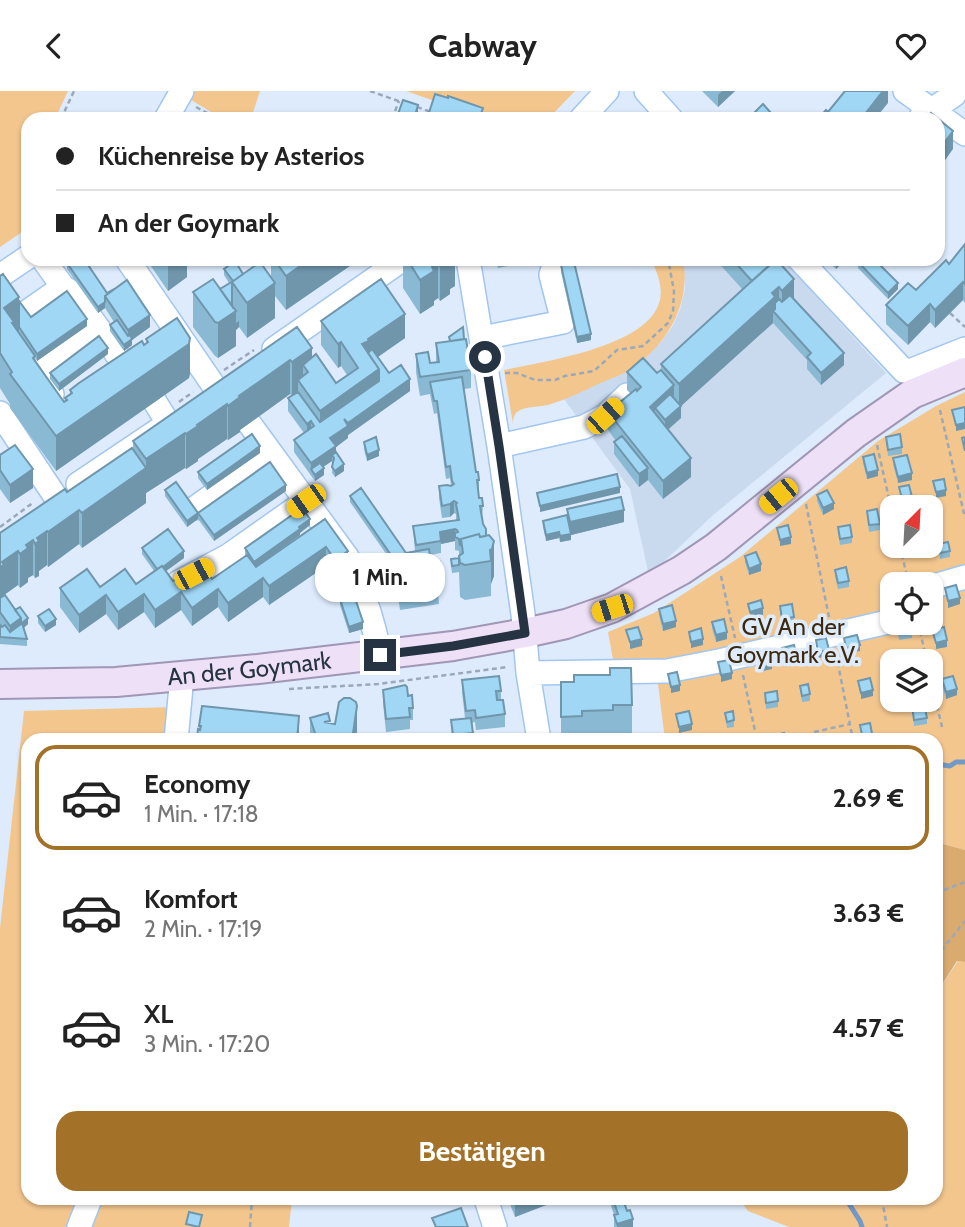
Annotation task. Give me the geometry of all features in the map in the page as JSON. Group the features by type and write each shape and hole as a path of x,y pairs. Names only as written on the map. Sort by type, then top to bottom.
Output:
{"main road":[{"name":"An der Goymark","path":"0,684 116,682 182,676 453,646 556,627 612,608 682,570 716,547 867,425 912,394 965,372"}],"street":[{"path":"588,112 607,91"},
{"path":"646,91 665,112"},
{"path":"905,91 923,112"},
{"path":"928,112 956,91"},
{"path":"170,112 181,93"},
{"path":"945,124 965,134"},
{"path":"0,277 21,262"},
{"path":"48,266 63,287 73,293 130,371 102,378"},
{"path":"132,266 236,404"},
{"path":"261,358 393,266"},
{"path":"469,266 499,446 525,633 522,675 537,733"},
{"path":"482,338 563,322 551,275 554,266"},
{"path":"807,266 852,304 904,371 965,349"},
{"path":"27,312 63,287"},
{"path":"72,400 61,408 37,373 99,329"},
{"path":"38,512 222,385"},
{"path":"499,446 584,427 605,416 627,395"},
{"path":"155,402 169,422"},
{"path":"0,414 57,499"},
{"path":"249,423 347,557 358,577 380,655"},
{"path":"195,508 271,453"},
{"path":"176,583 228,556 306,501"},
{"path":"943,583 965,577"},
{"path":"522,675 667,671 880,624"},
{"path":"522,675 592,683"},
{"path":"177,733 182,676"},
{"path":"79,1227 88,1205"},
{"path":"488,1205 495,1227"}],"path":[{"path":"64,112 74,91"},
{"path":"370,91 432,112"},
{"path":"181,93 208,112"},
{"path":"394,112 398,101"},
{"path":"488,376 517,373 534,380 555,380 594,371 617,350 643,346 668,323 673,311 674,291 669,266"},
{"path":"950,313 965,327"},
{"path":"940,410 965,518"},
{"path":"877,445 888,495"},
{"path":"378,684 522,675"},
{"path":"938,712 942,727"},
{"path":"814,732 850,724"},
{"path":"943,890 965,882"},
{"path":"943,948 965,921"},
{"path":"250,1227 251,1205"},
{"path":"883,1205 887,1227"}],"shaded area":[{"path":"683,266 788,266 886,373 712,516 649,576 630,489 564,399 630,369 661,342 680,310 685,288"},
{"path":"943,844 965,850 965,962 957,961 943,983"}],"green space":[{"path":"0,91 68,91 58,112 21,112 21,233 0,247"},
{"path":"194,91 260,91 253,112 211,112 191,100"},
{"path":"406,91 575,91 555,112 466,112"},
{"path":"654,266 684,266 685,276 680,307 656,348 618,376 557,402 520,410 514,416 513,424 504,370 593,349 637,329 652,316 660,300"},
{"name":"GV An der Goymark e.V.","path":"965,392 965,850 943,844 943,733 664,733 657,676 616,676 608,632 654,613 740,557 878,441"},
{"path":"174,707 171,733 22,733 24,711"},
{"path":"21,738 21,1205 291,1205 289,1227 0,1227 0,928"},
{"path":"958,961 965,962 965,1227 789,1227 748,1211 744,1205 943,1205 943,984"}],"building":[{"path":"845,91 883,91 866,112 828,112"},
{"path":"435,94 483,108 482,112 429,112"},
{"path":"403,100 418,105 416,112 399,112"},
{"path":"763,104 770,112 755,112"},
{"path":"945,124 953,131 945,142"},
{"path":"965,244 965,284 963,282 935,310 930,304 908,326 886,305 908,283 916,290 940,266 945,266 946,260 949,264"},
{"path":"69,266 89,266 107,293 114,289 98,307"},
{"path":"238,266 243,274 232,282 232,306 220,289 233,281 224,269"},
{"path":"254,266 263,266 275,283 247,303 232,282"},
{"path":"279,266 300,266 286,276"},
{"path":"411,266 434,266 434,271 420,280"},
{"path":"561,266 575,266 591,334 577,337"},
{"path":"738,266 769,266 752,281"},
{"path":"768,266 782,266 794,279 782,291 779,287 772,293 775,297 679,384 661,364"},
{"path":"862,266 881,266 898,283 888,293"},
{"path":"3,274 19,297 4,308 35,356 33,358 64,402 72,393 70,390 79,383 142,341 144,345 148,342 146,339 177,318 190,338 189,344 56,436 10,374 12,372 0,353 0,276"},
{"path":"213,279 236,311 218,323 193,292"},
{"path":"381,279 405,314 362,344 379,369 320,411 298,380 308,372 303,365 316,354 336,383 358,368 341,342 338,344 321,321"},
{"path":"127,280 150,315 128,330 105,296"},
{"path":"67,291 87,319 37,354 19,327 19,301 31,317"},
{"path":"790,295 844,353 821,373 807,357 811,353 773,311 779,299 782,302"},
{"path":"117,320 132,339 124,345 110,325"},
{"path":"297,327 312,348 292,362 290,360 228,406 227,404 146,459 133,441"},
{"path":"463,327 464,339 450,341 449,337"},
{"path":"99,336 108,348 59,384 50,373"},
{"path":"466,339 471,370 420,377 416,354 428,352 430,363 439,362 436,343"},
{"path":"372,349 389,373 401,365 410,379 348,423 344,419 348,426 330,438 336,446 311,463 294,440 314,426 311,421 307,424 288,398 298,392 320,422 379,381 379,369 368,353"},
{"path":"643,358 657,373 661,370 674,385 650,407 691,458 663,481 608,412 641,387 627,372"},
{"path":"462,377 486,536 480,537 479,534 461,539 460,545 459,539 455,537 458,532 455,529 440,532 441,541 416,545 413,526 459,520 457,503 454,501 442,506 439,486 454,484 450,466 446,467 437,401 434,401 430,382"},
{"path":"670,394 681,406 665,420 655,408"},
{"path":"965,407 965,423 956,425 952,410"},
{"path":"252,434 260,446 207,484 198,472"},
{"path":"900,434 902,447 888,450 886,437"},
{"path":"622,436 648,468 639,474 614,442"},
{"path":"376,437 379,450 367,455 364,442"},
{"path":"15,445 33,469 10,485 0,470 0,455"},
{"path":"132,448 146,468 82,513 79,510 47,531 37,538 39,541 35,544 33,540 26,545 28,548 20,554 18,551 2,562 4,565 0,567 0,533"},
{"path":"336,452 344,464 335,471 332,467 332,455"},
{"path":"874,454 878,470 867,473 863,457"},
{"path":"907,455 912,473 898,477 893,458"},
{"path":"270,462 286,485 214,535 198,513"},
{"path":"320,463 324,468 315,475 311,469"},
{"path":"617,474 620,487 540,506 537,493"},
{"path":"944,479 946,490 936,492 933,481"},
{"path":"176,482 198,513 187,521 165,490"},
{"path":"909,485 912,495 901,495 899,487"},
{"path":"361,488 406,553 429,549 431,562 414,565 409,557 398,565 350,496"},
{"path":"827,490 834,503 823,508 817,495"},
{"path":"621,497 624,510 570,522 567,509"},
{"path":"302,508 310,519 254,562 245,548"},
{"path":"877,509 880,524 869,525 867,511"},
{"path":"567,515 571,534 560,536 559,532 546,535 543,521"},
{"path":"325,519 348,551 335,560 326,547 269,586 263,578 228,603 218,589 192,608 181,592 155,610 144,594 118,612 106,595 79,615 60,588 87,569 100,587 125,569 136,584 162,566 173,581 200,563 212,579 247,555 256,567"},
{"path":"788,525 791,537 780,540 777,528"},
{"path":"850,525 852,537 840,539 838,527"},
{"path":"168,529 184,551 157,569 142,548"},
{"path":"479,534 480,537 489,535 494,541 490,550 491,561 465,565 460,563 459,556 463,553 461,539"},
{"path":"948,542 950,551 943,552 943,543"},
{"path":"756,552 761,564 749,569 745,556"},
{"path":"459,558 459,565 452,566 451,559"},
{"path":"440,562 442,577 437,577 439,592 400,598 398,583 404,583 401,568"},
{"path":"846,567 849,581 838,583 835,570"},
{"path":"350,581 352,588 338,592 336,585"},
{"path":"956,585 960,598 948,601 945,588"},
{"path":"5,595 21,618 10,626 0,612 0,598"},
{"path":"354,595 363,622 349,627 340,599"},
{"path":"761,600 763,608 750,612 748,604"},
{"path":"792,604 794,617 782,619 780,606"},
{"path":"672,605 676,621 663,624 659,609"},
{"path":"20,607 28,618 22,623 27,639 0,637 0,625 5,625 10,632 21,624 21,618 15,610"},
{"path":"49,609 56,619 45,626 38,616"},
{"path":"724,619 727,632 716,635 712,622"},
{"path":"638,627 642,639 630,642 626,630"},
{"path":"943,627 947,640 936,643 934,635 943,635"},
{"path":"701,628 703,639 691,642 689,632"},
{"path":"857,635 860,645 846,648 844,638"},
{"path":"826,638 829,650 818,652 816,640"},
{"path":"794,645 797,657 785,660 782,648"},
{"path":"769,650 772,663 759,666 756,653"},
{"path":"729,660 732,673 721,675 718,662"},
{"path":"610,668 631,668 632,705 613,705 613,710 582,711 582,716 561,717 561,682 574,682 574,675 610,675"},
{"path":"677,672 680,685 671,687 668,674"},
{"path":"499,676 501,691 496,691 497,700 503,700 505,714 476,718 475,710 466,711 462,680"},
{"path":"953,676 957,689 946,692 943,679"},
{"path":"870,678 873,690 861,693 858,681"},
{"path":"808,684 810,694 802,696 800,686"},
{"path":"405,685 408,696 412,695 413,708 409,708 410,717 386,719 383,690"},
{"path":"777,691 778,701 766,703 765,693"},
{"path":"350,698 356,702 353,733 315,733 310,718 328,713 330,721 324,722 335,724 339,702"},
{"path":"202,706 299,716 298,733 198,733"},
{"path":"689,711 692,724 679,727 676,714"},
{"path":"733,711 734,720 727,722 725,713"},
{"path":"913,712 926,712 927,718 914,720"},
{"path":"471,718 473,733 453,733 451,720"},
{"path":"870,723 872,733 862,733 860,725"},
{"path":"615,1205 625,1205 633,1219 617,1224 614,1215 618,1214"},
{"path":"461,1208 468,1227 436,1227 432,1218"},
{"path":"189,1212 202,1215 199,1227 186,1224"}],"waterway":[{"path":"943,765 965,762"},
{"path":"850,1205 862,1227"}],"route":[{"path":"380,655 525,633 485,357"}]}
